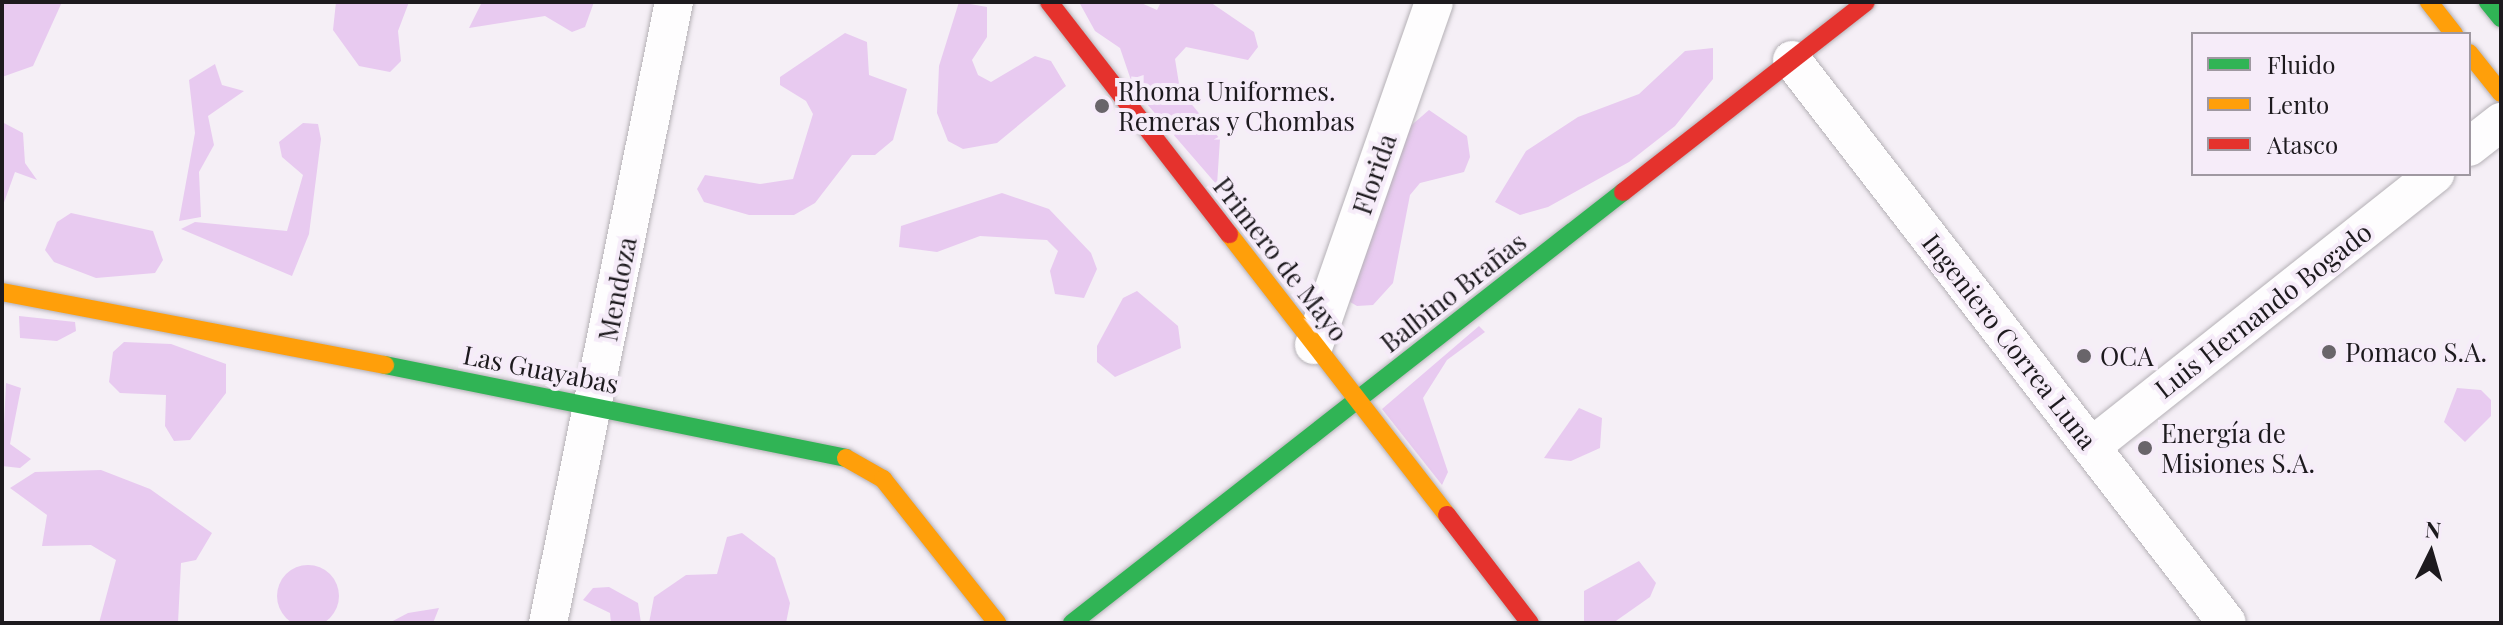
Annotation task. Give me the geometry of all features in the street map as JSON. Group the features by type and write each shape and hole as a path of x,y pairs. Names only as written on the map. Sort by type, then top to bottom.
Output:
{"street":[{"name":"Mendoza","path":"548,623 674,2"},
{"name":"Primero de Mayo","path":"1049,2 1530,623"},
{"name":"Florida","path":"1314,345 1434,2"},
{"name":"Balbino Brañas","path":"1072,623 1866,2"},
{"path":"2429,2 2452,32"},
{"path":"2488,2 2501,18"},
{"path":"2471,56 2501,93"},
{"name":"Ingeniero Correa Luna","path":"1792,60 2227,623"},
{"path":"2471,145 2501,122"},
{"name":"Luis Hernando Bogado","path":"2092,446 2432,176"},
{"name":"Las Guayabas","path":"2,292 830,449 883,479 997,623"}],"shaded area":[{"path":"2,2 62,2 33,66 2,77"},
{"path":"336,2 409,2 398,31 401,61 390,72 359,66 333,30"},
{"path":"482,2 594,2 585,27 572,32 545,16 469,28"},
{"path":"959,2 987,7 987,37 972,60 978,75 991,82 1035,56 1051,61 1066,86 997,143 963,149 948,141 937,113 939,66"},
{"path":"1079,2 1139,2 1157,10 1161,2 1210,2 1254,32 1258,47 1248,60 1186,47 1175,59 1180,90 1220,139 1217,185 1134,89 1120,48 1095,31"},
{"path":"845,33 867,42 869,75 907,89 893,140 875,155 852,155 815,203 794,215 749,215 704,202 697,189 705,175 760,184 793,179 813,114 806,101 780,85 780,77"},
{"path":"1713,48 1713,79 1675,126 1629,162 1548,207 1520,215 1495,202 1526,151 1578,117 1639,94 1685,51"},
{"path":"215,64 222,85 244,91 208,116 214,145 199,172 201,217 179,221 195,133 189,80"},
{"path":"1429,110 1467,136 1470,157 1464,172 1420,183 1410,195 1393,283 1373,305 1357,306 1345,299 1407,129"},
{"path":"2,122 23,133 25,163 37,180 15,172 2,208"},
{"path":"303,123 318,124 321,139 309,234 292,276 181,229 195,222 287,231 303,175 282,157 279,142"},
{"path":"1002,193 1049,209 1091,253 1097,269 1084,298 1055,294 1050,271 1058,251 1047,240 980,236 937,252 899,247 901,226"},
{"path":"71,213 153,231 163,260 155,273 96,278 54,262 45,250 57,222"},
{"path":"1137,291 1178,326 1181,348 1115,377 1097,362 1097,346 1123,298"},
{"path":"19,316 75,322 76,331 57,341 20,338"},
{"path":"1479,326 1485,332 1447,360 1423,398 1448,472 1442,485 1382,409"},
{"path":"124,342 171,344 226,364 226,393 190,440 174,441 165,426 166,395 120,393 109,382 113,352"},
{"path":"6,383 21,388 10,444 31,459 20,468 2,466"},
{"path":"2457,388 2481,390 2491,400 2491,416 2465,442 2444,422"},
{"path":"1579,408 1602,418 1600,448 1571,461 1544,458"},
{"path":"101,470 150,489 212,533 196,560 181,563 178,623 99,623 116,560 91,545 42,546 47,515 10,488 35,472"},
{"path":"742,533 775,558 790,603 786,623 649,623 654,597 686,575 717,574 727,537"},
{"path":"1639,561 1656,583 1650,597 1613,623 1584,621 1584,591"},
{"path":"308,565 320,568 330,574 339,596 336,608 330,618 320,624 296,624 286,618 280,608 277,596 280,584 286,574 296,568"},
{"path":"609,587 638,603 641,623 611,623 610,613 583,600 593,588"},
{"path":"439,608 433,623 389,623 408,613"}],"traffic: fast":[{"path":"2488,2 2501,18"},
{"path":"1072,623 1623,192"},
{"path":"385,365 846,458"}],"traffic: slow":[{"path":"2429,2 2452,32"},
{"path":"2471,56 2501,93"},
{"path":"1229,234 1447,515"},
{"path":"2,292 385,365"},
{"path":"846,458 883,479 997,623"}],"traffic: jam":[{"path":"1049,2 1229,234"},
{"path":"1623,192 1866,2"},
{"path":"1447,515 1530,623"}],"place":[{"name":"Rhoma Uniformes. Remeras y Chombas","path":"1102,106"},
{"name":"Pomaco S.A.","path":"2329,352"},
{"name":"OCA","path":"2084,356"},
{"name":"Energía de Misiones S.A.","path":"2145,448"}]}
